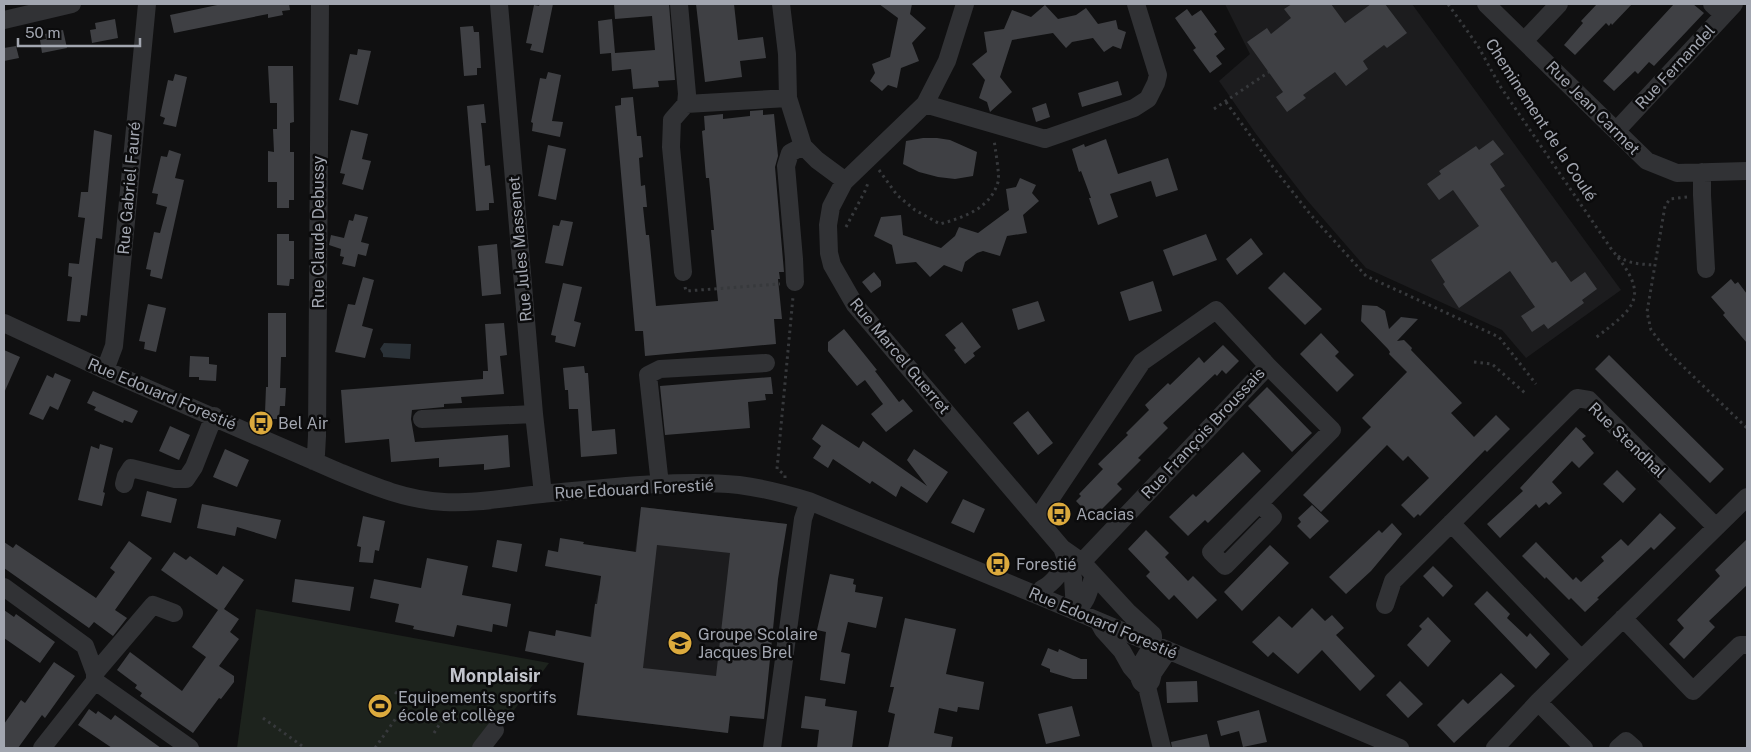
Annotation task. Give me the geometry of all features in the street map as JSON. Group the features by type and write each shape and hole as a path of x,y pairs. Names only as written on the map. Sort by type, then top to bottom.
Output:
{"street":[{"path":"4,20 70,4"},
{"name":"Rue Gabriel Fauré","path":"105,370 114,346 147,4"},
{"name":"Rue Claude Debussy","path":"313,461 316,454 317,436 320,4"},
{"name":"Rue Jules Massenet","path":"499,4 534,414 543,494"},
{"path":"679,4 687,94 686,104 672,120 671,147 683,272"},
{"path":"781,4 787,54 788,98 803,146 816,160 844,182 925,104 947,61 965,4"},
{"path":"925,104 1045,139 1134,108 1148,99 1158,75 1136,4"},
{"name":"Rue Jean Carmet","path":"1486,4 1647,161 1677,172 1747,171"},
{"path":"1525,40 1559,4"},
{"name":"Rue Fernandel","path":"1616,131 1723,7"},
{"path":"686,104 788,98"},
{"path":"794,282 794,259 786,166 790,153 803,146"},
{"path":"1702,172 1706,269"},
{"name":"Rue Marcel Guerret","path":"844,182 831,207 828,226 828,253 832,265 855,306 1062,548 1153,635 1160,647"},
{"name":"Rue François Broussais","path":"1037,519 1142,362 1216,310 1268,366 1082,567"},
{"name":"Rue Edouard Forestié","path":"4,323 105,370 214,416 313,461 373,486 408,498 443,502 467,502 660,485 739,485 782,492 809,501 1098,620 1400,748"},
{"path":"660,485 648,375 660,369 766,363"},
{"path":"1260,504 1332,430 1268,366"},
{"name":"Rue Stendhal","path":"1385,605 1393,581 1577,398 1589,400 1716,527"},
{"path":"422,419 534,414"},
{"path":"124,484 131,468 175,479 186,479 194,467 214,416"},
{"path":"1495,748 1581,659 1747,497"},
{"path":"772,748 803,519 809,501"},
{"path":"1451,523 1581,659"},
{"path":"1039,596 1042,589 1050,585 1057,578 1063,568 1082,567"},
{"path":"1082,567 1089,593 1083,606 1074,611 1073,578 1082,567"},
{"path":"4,587 85,646 95,677 190,748"},
{"path":"42,748 95,677 153,605 174,613"},
{"path":"1623,618 1693,691 1740,644 1747,645"},
{"path":"1098,620 1103,630 1122,651 1131,667 1143,681 1162,748"},
{"path":"1143,681 1151,681 1160,647"},
{"path":"1538,702 1584,748"},
{"path":"481,748 495,730"},
{"path":"1618,748 1626,741 1634,748"}],"path":[{"name":"Cheminement de la Coulé","path":"1448,4 1478,46 1500,86 1626,268 1632,280 1635,292 1632,304 1627,312 1594,339"},
{"path":"1214,109 1268,72"},
{"path":"1226,102 1310,214 1366,276 1499,337 1536,384"},
{"path":"871,158 897,195 915,210 940,224 967,216 988,202 999,181 993,124"},
{"path":"1702,195 1670,199 1665,206 1646,312 1651,330 1669,354 1747,428"},
{"path":"1612,250 1625,261 1654,265"},
{"path":"683,272 686,291 794,282 777,469 785,474 782,492"},
{"path":"1474,362 1492,364 1526,393"},
{"path":"394,692 408,702"},
{"path":"376,748 411,697"},
{"path":"263,718 305,748"},
{"path":"434,733 443,719"}],"shaded area":[{"path":"1225,4 1412,4 1621,290 1526,358 1502,330 1366,268 1306,199 1256,134 1219,81 1250,54"},
{"path":"384,343 411,344 410,359 383,357 380,349"},
{"name":"Groupe Scolaire Jacques Brel","path":"641,507 787,524 730,716 728,733 577,715 595,604 600,585 604,547 635,552"},
{"name":"Equipements sportifs école et collège","path":"256,609 549,663 486,748 237,748"}],"building":[{"path":"222,4 289,4 290,10 282,11 283,15 268,18 268,14 174,33 170,15"},
{"path":"540,4 553,4 543,53 530,50 532,44 526,43 534,5 539,6"},
{"path":"614,4 669,4 675,80 658,81 659,87 633,89 631,69 612,71 611,53 600,54 598,21 612,19 615,53 655,50 652,16 615,19"},
{"path":"696,4 734,4 738,40 763,37 766,58 740,61 742,77 705,82"},
{"path":"879,4 912,4 910,14 926,28 912,43 919,61 901,68 897,88 888,85 882,91 870,81 875,73 872,64 890,57 898,18"},
{"path":"1292,4 1331,4 1345,23 1371,4 1385,4 1407,33 1387,48 1384,45 1363,61 1368,69 1346,86 1335,72 1303,95 1306,98 1287,112 1276,97 1283,92 1247,42 1267,28 1271,34 1291,18 1284,9"},
{"path":"1597,4 1632,4 1612,25 1611,23 1609,26 1606,23 1575,55 1564,45 1583,23 1581,21"},
{"path":"1674,4 1693,4 1704,13 1654,66 1649,62 1638,74 1635,71 1614,91 1603,81"},
{"path":"1045,5 1058,19 1076,15 1086,8 1098,24 1116,20 1118,29 1126,32 1121,49 1113,46 1104,52 1093,38 1072,42 1066,48 1053,33 1012,40 1000,77 1012,92 990,112 987,102 979,98 985,80 972,64 987,52 984,32 1004,29 1012,10 1031,17"},
{"path":"1187,9 1192,16 1201,10 1217,32 1214,34 1225,49 1216,56 1222,64 1210,73 1193,50 1196,48 1175,18"},
{"path":"115,19 118,38 92,43 90,30 96,29 95,23"},
{"path":"473,26 474,32 479,32 481,68 477,68 477,75 464,76 460,27"},
{"path":"63,30 67,48 42,53 40,40 46,39 45,34"},
{"path":"16,46 19,58 4,61 4,48"},
{"path":"358,49 371,51 358,105 339,100 350,54 357,55"},
{"path":"268,66 293,66 294,122 290,123 290,152 294,152 294,200 289,200 289,208 277,208 277,182 268,182 268,151 274,152 273,129 277,129 277,103 270,103"},
{"path":"548,72 561,75 552,121 563,122 560,137 532,131 533,123 531,122 540,78 546,79"},
{"path":"175,74 187,77 176,127 163,124 165,118 160,116 168,80 173,81"},
{"path":"1118,81 1122,95 1082,107 1078,93"},
{"path":"633,97 637,136 641,136 643,157 639,158 641,186 645,185 647,207 643,207 646,235 649,235 656,306 718,301 711,230 714,230 709,178 706,178 702,131 705,130 704,116 723,114 723,119 750,116 750,111 763,110 763,115 774,114 778,156 775,167 784,272 779,272 780,279 778,279 782,319 774,319 776,344 645,356 643,331 635,331 615,106 621,105 621,98"},
{"path":"1046,103 1050,117 1036,122 1032,108"},
{"path":"484,104 486,123 481,123 485,166 490,165 494,203 489,203 489,210 476,211 467,106"},
{"path":"94,130 112,135 102,239 96,238 87,316 81,315 80,322 67,321 72,277 68,276 69,263 79,264 85,218 78,217 81,192 88,192"},
{"path":"351,130 368,134 362,159 371,161 363,190 342,184 345,174 340,173"},
{"path":"923,138 950,140 977,152 973,176 955,179 938,177 919,172 903,164 906,141"},
{"path":"1106,139 1118,174 1168,158 1178,190 1156,197 1151,181 1110,194 1118,217 1098,225 1089,198 1091,198 1081,171 1079,172 1072,149 1084,144 1085,147"},
{"path":"1493,140 1504,154 1490,164 1505,186 1500,189 1552,263 1556,261 1571,282 1585,272 1597,289 1582,300 1584,303 1548,329 1544,324 1532,332 1521,316 1535,307 1510,271 1459,308 1443,284 1445,282 1431,260 1479,226 1453,190 1439,200 1427,184 1441,174 1439,171 1476,146 1479,150"},
{"path":"548,145 566,149 556,200 538,196"},
{"path":"169,150 181,154 175,178 184,180 162,279 150,276 151,270 146,269 154,232 160,233 167,207 156,204 158,194 152,193 161,156 167,157"},
{"path":"1020,178 1036,185 1032,193 1039,201 1023,215 1027,233 1007,236 1000,256 983,251 977,253 965,262 962,272 944,265 930,277 916,262 896,264 892,245 874,236 881,217 901,215 903,235 941,248 955,236 959,227 978,233 1009,210 1006,189 1016,187"},
{"path":"355,214 368,217 361,242 369,244 366,256 358,254 355,267 342,264 344,257 340,256 341,249 329,245 331,235 344,238 349,220 353,221"},
{"path":"561,220 573,222 563,266 545,263 553,225 559,226"},
{"path":"277,234 289,234 289,241 294,241 294,279 290,279 289,286 277,285"},
{"path":"1206,234 1217,260 1173,276 1163,250"},
{"path":"1251,238 1263,254 1237,275 1226,259"},
{"path":"497,244 501,294 482,296 478,246"},
{"path":"874,272 881,281 881,286 871,293 862,282"},
{"path":"1284,272 1322,309 1305,325 1268,288"},
{"path":"363,277 374,280 362,326 373,329 365,358 335,352 348,304 355,305"},
{"path":"1731,279 1735,284 1738,282 1747,294 1747,343 1723,315 1725,313 1711,297"},
{"path":"1153,281 1162,311 1129,321 1120,292"},
{"path":"563,283 582,287 574,321 581,323 575,347 555,342 556,336 551,335"},
{"path":"1038,301 1045,321 1018,330 1012,309"},
{"path":"148,304 166,308 156,352 144,349 145,342 139,341"},
{"path":"1362,305 1377,306 1385,311 1389,329 1401,317 1418,319 1397,341 1404,340 1412,348 1411,350 1462,403 1451,413 1474,437 1496,415 1510,429 1487,452 1485,450 1420,516 1418,514 1414,518 1401,505 1429,478 1408,456 1403,461 1387,445 1321,512 1303,495 1371,427 1362,418 1407,372 1361,321"},
{"path":"268,313 286,313 286,357 281,357 280,388 286,388 285,406 280,406 279,419 268,419 268,413 265,413 266,387 268,387"},
{"path":"962,322 981,347 973,353 975,356 965,364 954,350 956,348 945,335"},
{"path":"504,323 507,355 500,356 504,394 461,397 462,403 444,404 444,407 412,410 411,419 415,442 508,435 510,467 484,470 484,464 439,467 439,458 391,462 389,439 345,443 341,390 483,379 483,371 488,371 485,324"},
{"path":"844,329 877,370 875,371 899,402 903,399 913,411 886,432 871,414 883,404 865,380 857,386 828,351 828,342"},
{"path":"1321,333 1339,352 1335,356 1354,375 1337,392 1300,354"},
{"path":"1223,345 1239,361 1226,374 1222,370 1217,376 1215,374 1163,423 1168,428 1138,458 1141,460 1117,484 1122,489 1098,513 1096,510 1090,516 1076,501 1081,496 1079,494 1103,469 1098,464 1128,435 1126,433 1149,410 1145,405 1168,383 1170,385 1199,357 1204,363"},
{"path":"4,350 20,357 4,393"},
{"path":"1609,355 1724,469 1710,483 1595,369"},
{"path":"190,356 209,357 209,364 217,365 216,381 199,380 199,377 189,377"},
{"path":"584,366 585,373 588,373 592,431 615,429 617,454 581,457 578,409 569,409 568,390 565,390 563,368"},
{"path":"55,373 71,380 58,410 50,406 43,420 29,414 47,375 53,378"},
{"path":"771,377 773,394 765,394 766,400 748,402 750,428 665,435 660,386"},
{"path":"1267,387 1312,433 1292,452 1248,406"},
{"path":"93,391 138,411 132,423 124,420 123,423 94,410 96,407 87,403"},
{"path":"1028,411 1053,443 1038,455 1013,423"},
{"path":"822,424 859,448 863,441 927,486 907,460 914,449 948,472 927,503 901,486 896,497 872,481 870,484 833,459 828,468 813,458 821,446 812,439"},
{"path":"170,426 190,435 179,460 159,451"},
{"path":"1576,427 1586,436 1582,439 1594,453 1579,468 1572,461 1552,482 1562,493 1549,505 1546,502 1539,508 1536,504 1500,538 1487,524 1523,491 1520,488"},
{"path":"100,444 113,448 103,492 105,493 102,506 78,500 91,446 99,449"},
{"path":"225,449 249,460 237,487 213,477"},
{"path":"1243,452 1261,471 1208,523 1205,520 1188,536 1169,517 1193,494 1196,497"},
{"path":"1617,470 1636,489 1623,503 1603,484"},
{"path":"147,491 177,499 171,523 141,516"},
{"path":"963,499 985,509 974,533 951,523"},
{"path":"202,504 281,520 276,539 237,527 235,536 197,528"},
{"path":"1312,505 1329,521 1310,539 1297,526 1301,522 1298,518"},
{"name":"Groupe Scolaire Jacques Brel","path":"641,507 787,524 778,579 764,719 730,716 728,733 577,715 584,663 525,651 529,631 555,636 556,630 591,637 601,576 545,566 548,550 558,552 560,538 584,542 583,544 636,552","holes":["657,545 730,553 716,676 643,668"]},
{"path":"1660,513 1676,528 1654,550 1651,547 1597,598 1599,599 1585,612 1571,598 1569,600 1546,577 1545,579 1522,556 1536,542 1573,580 1576,577 1581,582 1604,561 1601,557 1621,539 1628,546"},
{"path":"363,516 385,521 379,551 375,550 373,563 359,562 361,547 357,546"},
{"path":"1392,523 1402,534 1371,571 1346,594 1329,577 1379,530 1382,533"},
{"path":"1146,530 1169,553 1165,557 1188,581 1193,576 1217,600 1197,619 1174,595 1169,600 1146,576 1150,572 1128,549"},
{"path":"1747,539 1747,585 1709,621 1715,627 1684,659 1669,644 1684,628 1677,620 1720,576 1715,570"},
{"path":"497,540 522,544 517,572 492,567"},
{"path":"129,541 152,558 115,610 127,618 113,636 94,622 89,628 4,568 4,542 13,548 16,544 96,598 115,572 110,568"},
{"path":"1270,545 1289,563 1242,611 1224,592"},
{"path":"174,552 186,560 190,556 217,575 223,566 244,580 224,609 239,619 230,632 239,639 219,666 234,676 234,682 221,699 219,698 193,733 140,696 142,693 135,688 137,685 117,670 130,652 182,691 206,657 192,647 218,610 161,570"},
{"path":"427,558 468,566 462,595 511,604 507,627 493,624 492,632 457,625 454,637 413,629 414,626 395,622 399,604 370,598 374,579 421,588"},
{"path":"1433,566 1453,586 1443,597 1423,576"},
{"path":"830,574 854,579 853,584 856,585 855,592 883,597 876,628 848,622 841,652 850,654 845,684 820,680 826,632 817,630"},
{"path":"295,579 354,587 350,611 292,602"},
{"path":"1487,591 1510,614 1507,618 1527,637 1530,633 1550,654 1536,669 1474,604"},
{"path":"1312,608 1325,621 1332,615 1344,628 1336,635 1375,676 1360,691 1322,650 1298,674 1273,652 1268,657 1252,642 1279,616 1292,628"},
{"path":"4,610 14,617 16,614 55,642 40,663 4,638"},
{"path":"1428,617 1451,641 1428,667 1407,645 1422,629 1419,626"},
{"path":"905,618 956,629 946,674 984,682 979,710 958,707 957,712 939,708 934,733 953,737 951,748 888,748 895,714 888,712 894,687 890,687"},
{"path":"1048,648 1058,652 1059,649 1081,659 1087,659 1087,679 1073,679 1050,672 1050,669 1041,665"},
{"path":"54,662 75,676 45,718 42,715 18,748 4,748 4,724 21,700 25,703"},
{"path":"1501,673 1515,686 1454,743 1437,725 1463,699 1468,704"},
{"path":"1197,681 1198,702 1167,703 1166,682"},
{"path":"1400,681 1423,704 1408,718 1386,695"},
{"path":"805,696 826,699 825,706 857,711 852,748 817,748 819,730 801,728"},
{"path":"1072,706 1080,736 1046,744 1038,714"},
{"path":"89,709 96,714 98,711 111,720 115,715 161,748 112,748 78,725"},
{"path":"1259,710 1267,742 1243,747 1239,731 1221,736 1217,721"},
{"path":"1207,734 1210,748 1172,748 1171,742"}],"place":[{"name":"Bel Air","path":"261,423"},
{"name":"Acacias","path":"1059,514"},
{"name":"Forestié","path":"998,564"},
{"name":"Groupe Scolaire Jacques Brel","path":"680,643"},
{"name":"Equipements sportifs école et collège","path":"380,706"}],"district":[{"name":"Monplaisir","path":"495,675"}]}
